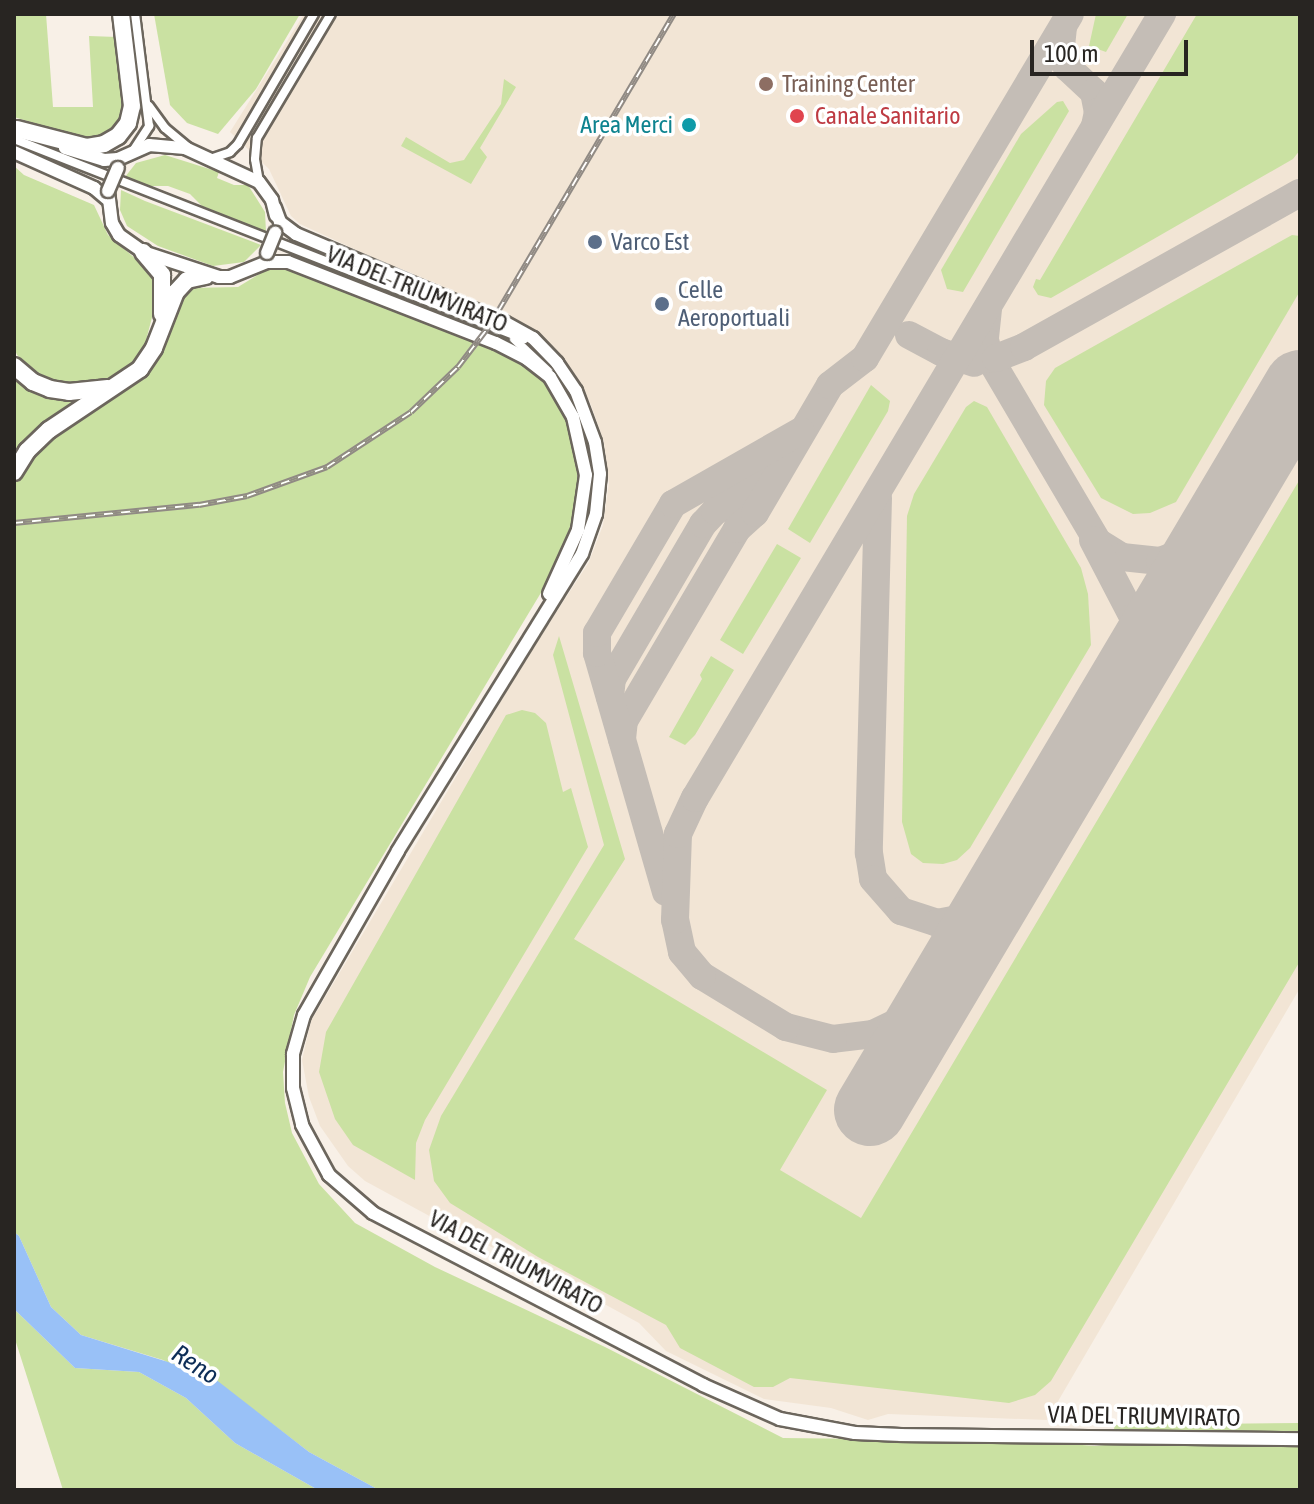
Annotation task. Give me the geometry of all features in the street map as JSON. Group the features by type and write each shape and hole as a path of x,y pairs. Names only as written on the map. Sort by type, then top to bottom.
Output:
{"highway":[{"path":"15,132 87,147 104,144 118,136 128,123 132,106 121,14"},
{"path":"143,252 158,267 164,286 157,340"},
{"path":"14,472 27,451 49,430 140,369 157,340 176,292 187,280 206,276"},
{"path":"14,366 33,382 50,389 90,392 118,386"}],"street":[{"path":"14,152 108,195 118,168 148,130 135,14"},
{"path":"210,159 230,152 238,144 314,14"},
{"name":"VIA DEL TRIUMVIRATO","path":"331,14 257,138 255,159 259,182 286,229 372,269 518,329 551,357 576,391 590,425 598,456 599,495 582,554 533,627 319,984 304,1015 293,1054 293,1088 310,1143 341,1188 373,1213 703,1385 780,1419 855,1433 901,1435 1300,1439"},
{"path":"144,99 165,128 197,153"},
{"path":"15,132 92,158 118,159 159,144 197,153 259,182"},
{"name":"VIA DEL TRIUMVIRATO","path":"15,132 518,336 551,357"},
{"name":"VIA DEL TRIUMVIRATO","path":"108,195 112,223 119,235 143,252 206,276 230,277 275,261 313,271 496,343 527,359 557,384"},
{"path":"252,268 267,253 275,233 275,208"},
{"name":"VIA DEL TRIUMVIRATO","path":"492,327 531,352 557,384 581,439 585,495 578,530 533,627"}],"shaded area":[{"path":"304,14 1300,14 1300,988 1047,1420 888,1414 868,1420 831,1408 764,1399 666,1351 639,1323 513,1254 508,1255 446,1225 365,1181 348,1166 320,1126 309,1097 302,1060 311,1021 526,659 589,562 603,525 609,483 604,442 591,405 578,379 551,346 515,323 300,224 291,216 269,169 230,132"}],"green space":[{"path":"14,14 46,14 53,107 93,107 89,36 117,37 124,103 120,122 109,133 83,138 14,117"},
{"path":"154,14 300,14 256,89 218,134 187,123 170,105"},
{"path":"1096,14 1128,14 1106,52 1089,46"},
{"path":"1197,14 1300,14 1300,150 1293,159 1051,298 1038,295 1033,287 1036,279 1040,280"},
{"path":"504,79 516,87 480,148 487,157 471,184 401,146 406,137 450,163 464,160 501,104"},
{"path":"1063,101 1069,111 963,292 947,289 941,270 1021,134 1057,102"},
{"path":"165,155 219,172 217,178 234,185 248,185 265,212 266,232 202,206 190,194 168,186 147,186 125,177 136,163"},
{"path":"14,166 24,175 94,205 108,235 144,266 157,282 156,302 143,352 122,373 93,385 47,380 17,355 14,347"},
{"path":"121,190 261,245 244,262 213,266 158,246 127,226 120,210"},
{"path":"1292,235 1300,236 1300,291 1176,502 1150,513 1133,514 1101,498 1044,405 1046,381 1055,368"},
{"path":"289,266 507,353 533,369 552,392 565,416 576,453 578,485 573,520 548,581 310,977 294,1015 283,1072 285,1103 292,1133 319,1184 355,1223 435,1267 605,1347 783,1438 1031,1441 1095,1446 1125,1443 1300,1445 1300,1490 379,1490 309,1452 254,1410 163,1360 81,1335 51,1307 19,1236 14,1232 14,484 27,462 49,437 122,389 190,288 238,287 269,268"},
{"path":"14,374 88,399 14,463"},
{"path":"871,385 890,401 888,411 810,543 788,529"},
{"path":"974,401 987,407 1081,568 1088,594 1091,645 970,848 957,860 943,864 923,863 911,854 902,822 907,516 914,494 966,407"},
{"path":"1300,479 1300,961 1051,1381 1035,1395 1009,1403 790,1378 773,1387 754,1387 680,1348 666,1325 538,1257 450,1203 434,1181 429,1150 441,1116 604,845 553,655 559,636 625,859 574,939 827,1090 780,1170 861,1218"},
{"path":"777,544 801,558 743,654 720,640"},
{"path":"711,656 734,670 695,735 685,745 669,737 702,679 700,675"},
{"path":"522,710 535,713 546,723 563,792 571,788 588,847 425,1120 416,1143 415,1180 353,1145 335,1119 319,1072 326,1032 506,715"},
{"path":"14,1309 75,1368 139,1372 186,1398 235,1443 318,1490 63,1490 14,1336"},
{"path":"1300,1423 1300,1433 1114,1429 1115,1425"}],"water":[{"path":"14,1232 19,1236 51,1307 81,1335 210,1375 309,1452 379,1490 318,1490 235,1443 186,1398 139,1372 75,1368 14,1309"}],"taxiway":[{"path":"622,739 624,721 737,529 755,513 830,385 865,358 1070,14"},
{"path":"943,986 914,1014 873,1034 833,1039 786,1027 702,976 682,952 675,920 678,834 695,798 1162,14"},
{"path":"1063,27 1060,54 1067,67 1094,92 1098,112 1095,126"},
{"path":"971,359 996,358 1024,347 1300,193"},
{"path":"988,309 985,340 990,359 1098,542 1122,557 1160,561 1192,549 1217,525"},
{"path":"909,335 941,352 974,363"},
{"path":"666,892 597,653 597,633 673,504 801,431"},
{"path":"610,697 612,679 703,524 715,511 773,478"},
{"path":"878,498 869,853 873,879 901,911 937,923 973,916 997,895"},
{"path":"1093,540 1133,617 1137,640 1127,677"}],"runway":[{"path":"870,1110 1300,386"}],"railway":[{"path":"14,523 199,505 247,496 327,467 411,412 458,367 490,325 674,14"}],"place":[{"name":"Training Center","path":"766,84"},
{"name":"Canale Sanitario","path":"797,116"},
{"name":"Area Merci","path":"689,125"},
{"name":"Varco Est","path":"595,242"},
{"name":"Celle Aeroportuali","path":"662,304"}],"water label":[{"name":"Reno","path":"195,1365"}]}
